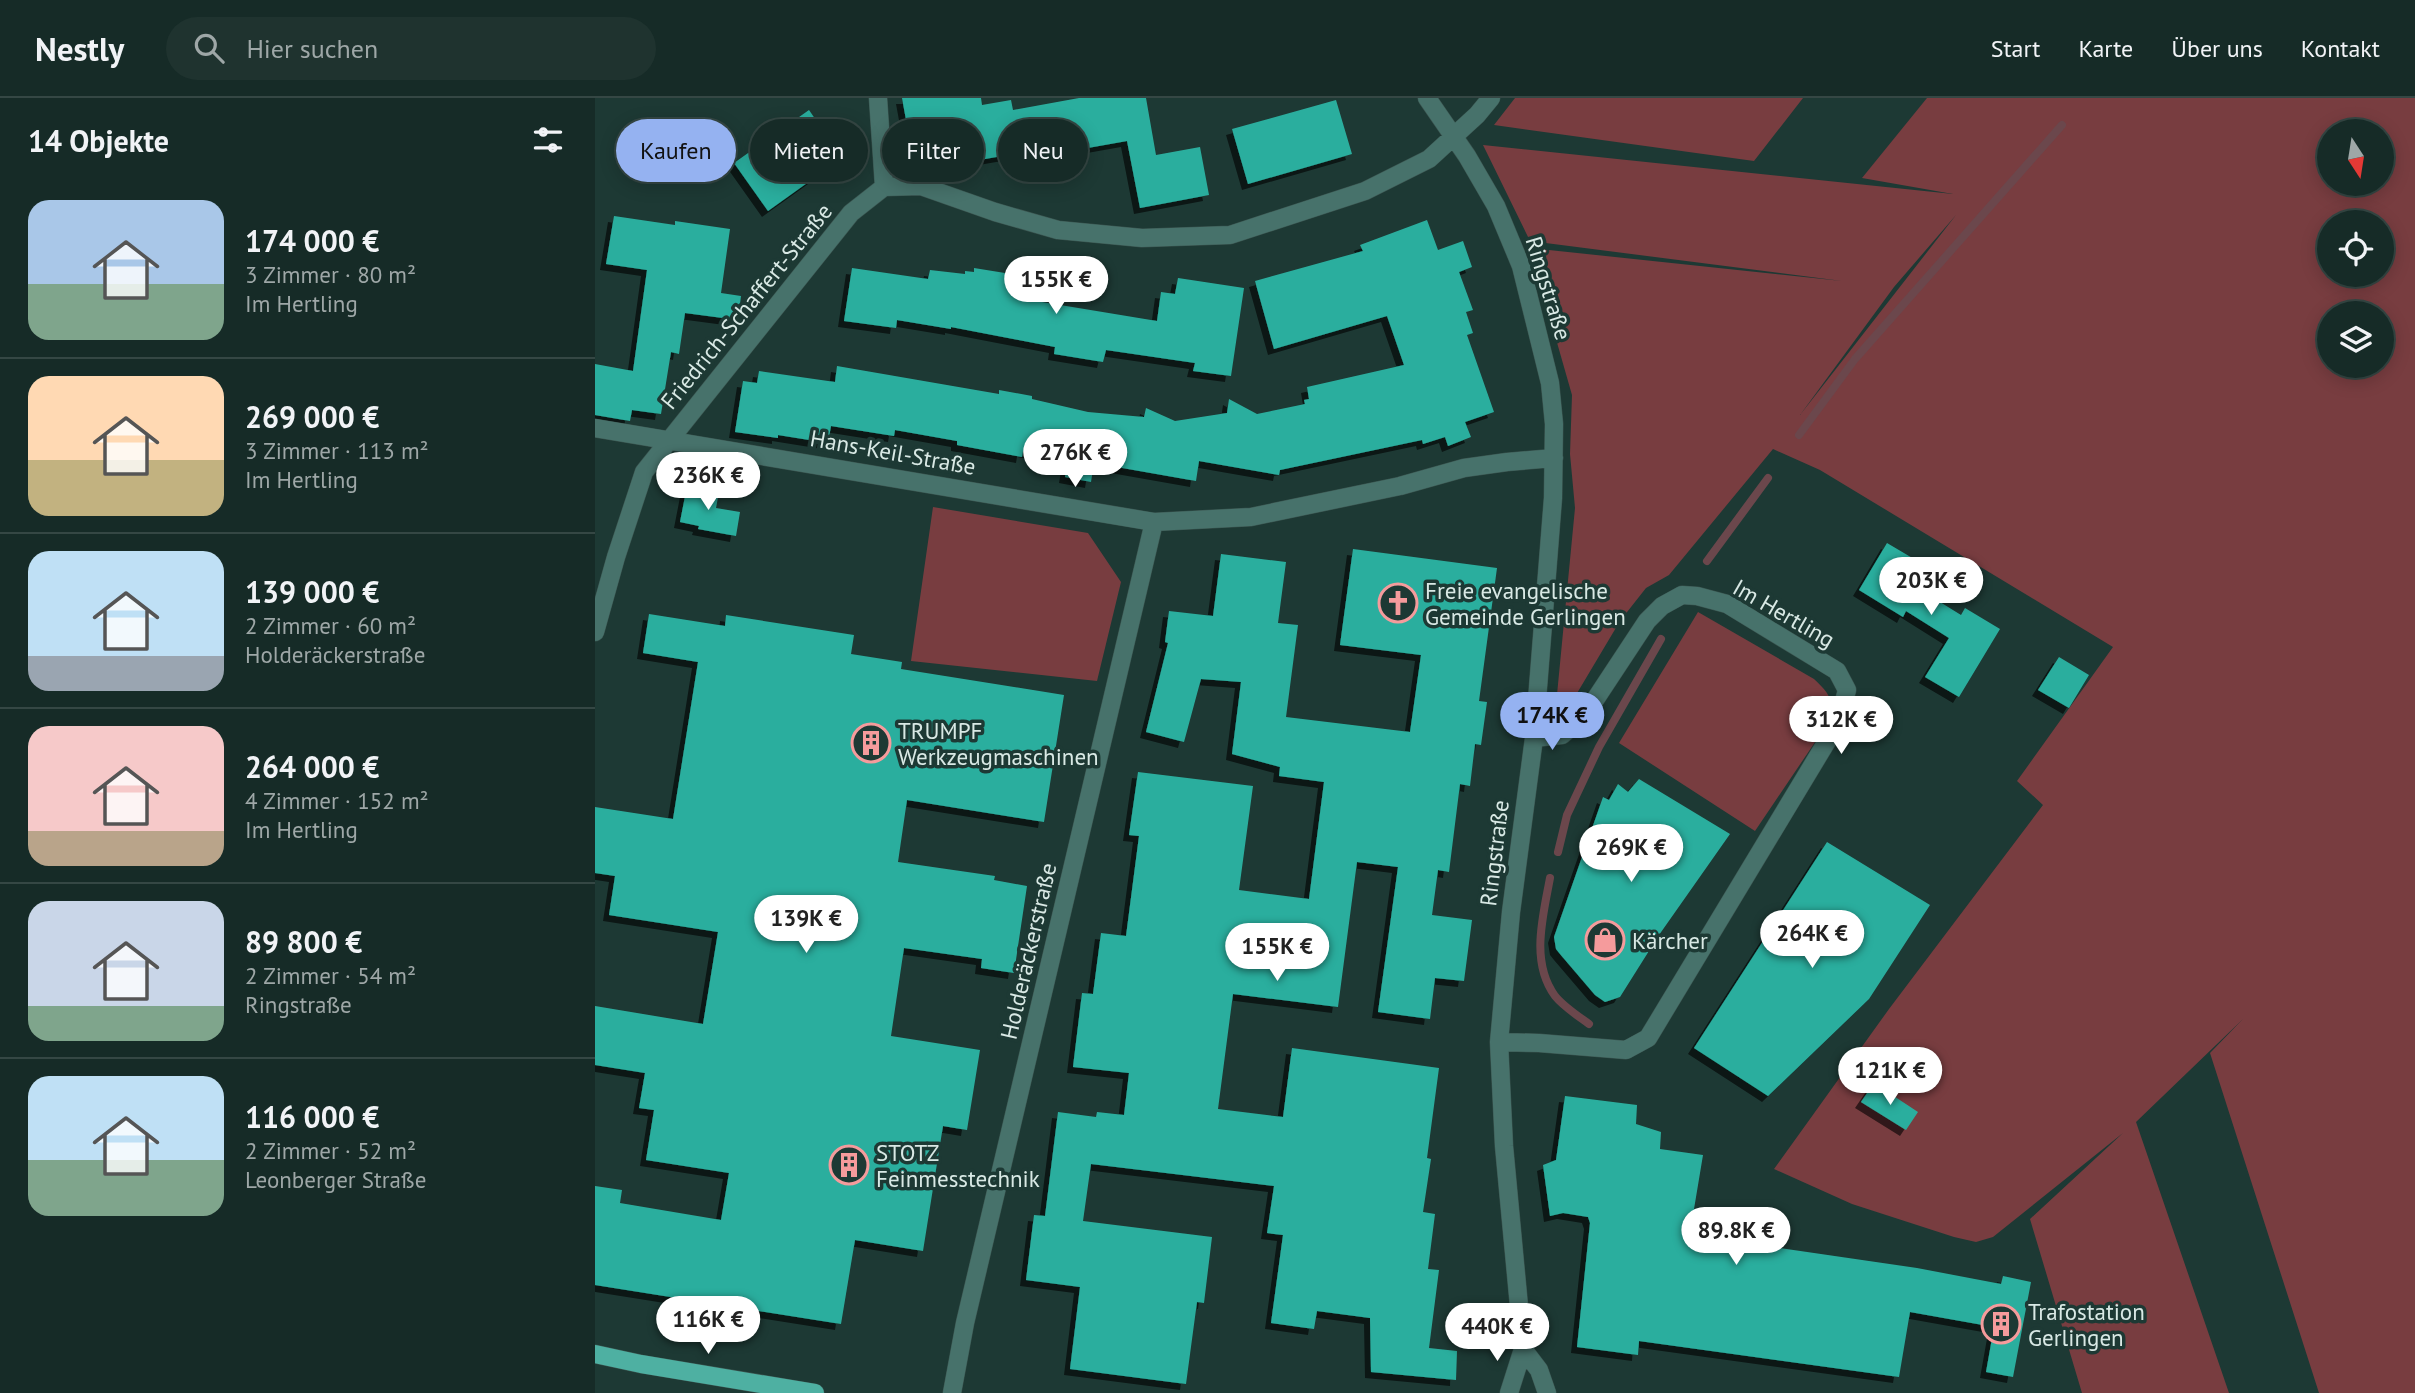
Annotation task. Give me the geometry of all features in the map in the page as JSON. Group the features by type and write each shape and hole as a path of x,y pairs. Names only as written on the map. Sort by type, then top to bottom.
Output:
{"main road":[{"path":"595,1354 815,1393"}],"street":[{"path":"878,98 884,187 921,186 995,212 1058,230 1142,238 1230,235 1365,191 1429,159 1455,137 1491,98"},
{"name":"Ringstraße","path":"1427,98 1455,137 1496,206 1521,266 1550,383 1554,424 1545,615 1534,737 1511,912 1499,1042 1507,1188 1523,1349 1509,1393"},
{"name":"Friedrich-Schaffert-Straße","path":"595,632 616,556 644,472 851,213 884,187"},
{"name":"Hans-Keil-Straße","path":"595,428 1154,522 1251,517 1400,486 1464,468 1554,458"},
{"name":"Holderäckerstraße","path":"952,1393 965,1323 1154,522"},
{"name":"Im Hertling","path":"1499,1042 1626,1051 1648,1038 1838,723 1847,690 1837,671 1727,604 1682,595 1662,606 1647,621 1585,715 1563,735 1534,737"},
{"name":"Ringstraße","path":"1523,1349 1539,1370 1546,1393"}],"shaded area":[{"path":"1515,98 1803,98 1754,161 1494,125"},
{"path":"1927,98 2415,98 2415,1393 2319,1393 2210,1053 2243,1019 2136,1122 2229,1393 2082,1393 2030,1219 2123,1133 1993,1237 1976,1242 1852,1204 1774,1169 1889,1009 2043,805 2017,781 2113,647 1820,470 1773,449 1669,575 1646,588 1620,621 1570,705 1556,705 1575,508 1570,454 1572,395 1530,248 1842,281 1530,241 1483,145 1953,194 1862,178","holes":["1956,215 1800,415 1894,287"]},
{"path":"933,507 1088,533 1121,582 1097,681 911,661"},
{"path":"1698,612 1814,679 1831,702 1830,720 1755,831 1619,743"}],"building":[{"path":"902,98 981,98 982,105 1011,100 1013,110 1079,98 1146,98 1156,155 1200,147 1209,195 1140,208 1127,141 1088,148 1088,119 998,119 998,157 984,159 984,119 906,119"},
{"path":"1336,100 1352,154 1248,184 1232,129"},
{"path":"809,110 815,119 796,119"},
{"path":"750,152 750,182 808,182 768,211 736,166 736,162"},
{"path":"614,216 675,225 675,221 730,229 721,293 741,296 738,320 685,313 679,354 671,352 661,414 632,410 630,421 595,415 595,364 633,371 647,270 606,264"},
{"path":"1427,220 1438,250 1463,241 1472,267 1459,272 1473,310 1466,312 1473,333 1467,335 1494,412 1465,422 1471,437 1448,446 1445,437 1423,444 1422,440 1280,470 1279,475 1199,461 1196,481 1094,463 1091,482 1065,477 1068,459 1023,451 1022,457 957,445 957,441 895,430 894,436 831,426 828,443 735,432 743,381 757,383 759,371 835,382 837,366 999,394 999,390 1032,396 1032,399 1088,412 1144,417 1146,408 1175,421 1227,413 1229,399 1257,414 1305,404 1304,400 1309,399 1307,387 1404,365 1387,316 1274,349 1255,281 1363,251 1360,245"},
{"path":"852,268 928,279 930,270 965,274 965,271 974,272 974,268 1005,273 1005,278 1012,279 1011,282 1035,286 1034,291 1044,293 1042,302 1157,321 1161,292 1175,294 1178,278 1244,288 1231,376 1193,371 1195,363 1106,350 1103,362 1054,354 1055,347 951,327 897,320 896,328 844,321"},
{"path":"687,486 719,492 716,508 740,512 736,536 698,529 699,526 680,522"},
{"path":"1887,543 1931,569 1919,589 1961,615 1965,608 2000,629 1959,697 1925,677 1949,638 1906,611 1903,617 1859,590"},
{"path":"1353,549 1497,568 1479,701 1487,702 1481,745 1475,744 1470,786 1460,784 1449,872 1438,870 1432,915 1472,920 1464,981 1435,978 1430,1019 1378,1012 1398,867 1357,862 1338,1007 1233,994 1218,1109 1283,1117 1292,1048 1439,1068 1423,1212 1435,1214 1428,1269 1439,1270 1429,1348 1457,1351 1456,1380 1371,1372 1370,1318 1317,1311 1314,1329 1271,1323 1283,1235 1267,1233 1274,1186 1091,1164 1083,1221 1212,1237 1204,1303 1197,1302 1186,1384 1070,1369 1080,1287 1026,1280 1034,1215 1045,1216 1058,1112 1096,1117 1097,1112 1124,1115 1129,1073 1073,1067 1082,993 1093,994 1101,933 1126,936 1139,836 1129,835 1138,772 1253,786 1239,890 1309,899 1324,782 1279,776 1280,767 1232,754 1241,682 1201,679 1184,742 1146,732 1168,643 1165,642 1169,611 1213,616 1221,554 1286,562 1278,623 1298,625 1286,717 1410,732 1421,655 1340,645"},
{"path":"649,614 725,626 726,615 854,635 851,654 902,662 901,669 1064,695 1044,822 907,800 898,862 995,876 994,880 1027,886 1014,973 981,968 982,959 904,948 891,1036 980,1050 967,1130 943,1126 923,1251 855,1240 841,1324 595,1285 595,1186 622,1190 620,1203 721,1220 729,1173 646,1160 654,1110 639,1108 645,1073 595,1065 595,1006 703,1024 718,932 609,915 615,876 595,873 595,807 673,819 698,662 643,653"},
{"path":"2059,657 2089,675 2069,708 2038,690"},
{"path":"1639,779 1730,834 1659,935 1620,997 1605,1002 1595,995 1556,949 1554,937 1603,797 1609,800 1618,784 1628,792"},
{"path":"1827,842 1930,905 1869,999 1768,1096 1694,1048"},
{"path":"1874,1083 1918,1112 1906,1130 1861,1102"},
{"path":"1565,1096 1637,1105 1636,1124 1661,1132 1660,1149 1703,1155 1694,1209 1726,1213 1725,1237 2001,1284 2003,1276 2031,1282 2013,1377 1986,1372 1994,1327 1910,1312 1899,1377 1639,1341 1638,1355 1577,1347 1590,1223 1588,1217 1563,1213 1550,1216 1543,1165 1556,1160"}],"waterway":[{"path":"1799,435 1855,359 2062,125"},
{"path":"1707,561 1768,478"},
{"path":"1558,852 1567,815 1599,747 1661,639"},
{"path":"1550,878 1541,938 1543,969 1555,996 1589,1024"}],"place":[{"name":"Freie evangelische Gemeinde Gerlingen","path":"1398,603"},
{"name":"TRUMPF Werkzeugmaschinen","path":"871,743"},
{"name":"Kärcher","path":"1605,940"},
{"name":"STOTZ Feinmesstechnik","path":"849,1165"},
{"name":"Trafostation Gerlingen","path":"2001,1324"}]}
